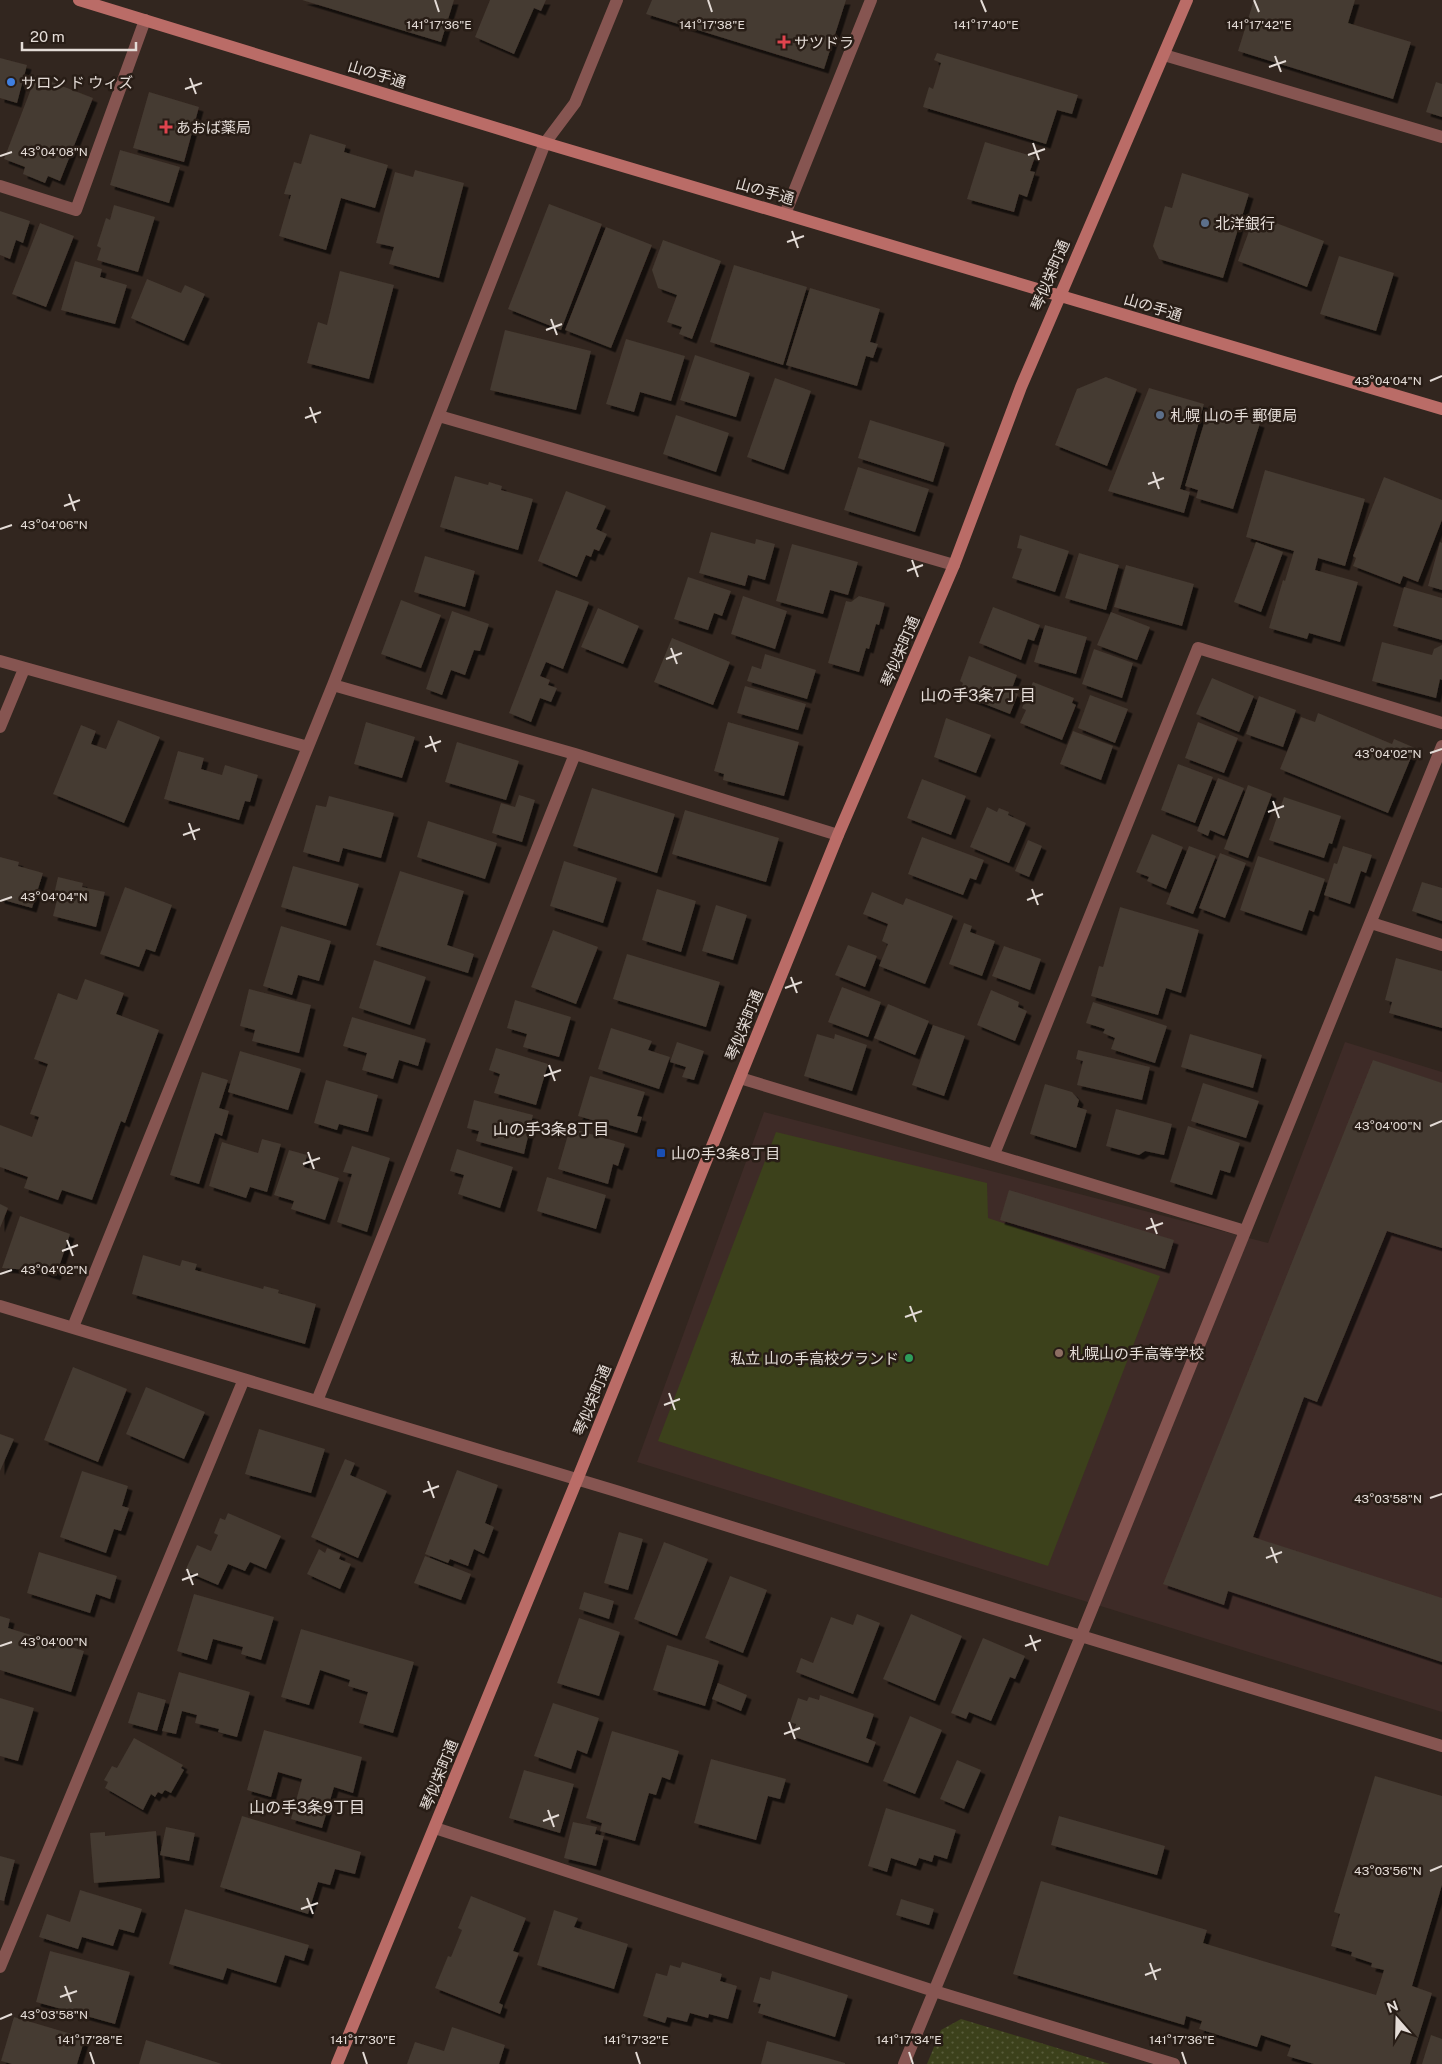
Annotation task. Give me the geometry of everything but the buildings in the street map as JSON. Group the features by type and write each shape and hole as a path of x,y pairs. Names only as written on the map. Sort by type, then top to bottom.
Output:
{"street":[{"name":"山の手通","path":"79,0 545,143 1442,409"},
{"path":"73,1327 333,685 545,143 575,103 617,0"},
{"path":"785,214 870,0"},
{"name":"琴似栄町通","path":"337,2064 578,1480 838,835 954,565 1021,388 1059,295 1187,0"},
{"path":"0,186 76,210 145,20"},
{"path":"1164,55 1442,137"},
{"path":"438,416 954,565"},
{"path":"994,1154 1198,648 1442,723"},
{"path":"0,661 308,747"},
{"path":"0,727 24,669"},
{"path":"333,685 575,754 838,835"},
{"path":"904,2064 1081,1636 1442,746"},
{"path":"317,1401 575,754"},
{"path":"1371,923 1442,945"},
{"path":"740,1078 1245,1231"},
{"path":"0,1306 578,1480 1442,1746"},
{"path":"0,1967 244,1379"},
{"path":"435,1828 934,1990 1174,2064"}],"shaded area":[{"name":"札幌山の手高等学校","path":"1345,1042 1442,1072 1442,1712 637,1462 764,1112 1268,1243"}],"green space":[{"name":"私立 山の手高校グランド","path":"776,1132 987,1183 988,1218 1160,1276 1048,1566 658,1441"},
{"path":"961,2019 1110,2064 927,2064 941,2030"}],"place":[{"name":"サツドラ","path":"784,42"},
{"name":"サロン ド ウィズ","path":"11,82"},
{"name":"あおば薬局","path":"166,127"},
{"name":"北洋銀行","path":"1205,223"},
{"name":"札幌 山の手 郵便局","path":"1160,415"},
{"name":"山の手3条8丁目","path":"661,1153"},
{"name":"札幌山の手高等学校","path":"1059,1353"},
{"name":"私立 山の手高校グランド","path":"909,1358"}],"district":[{"name":"山の手3条7丁目","path":"978,695"},
{"name":"山の手3条8丁目","path":"551,1129"},
{"name":"山の手3条9丁目","path":"307,1807"}]}
